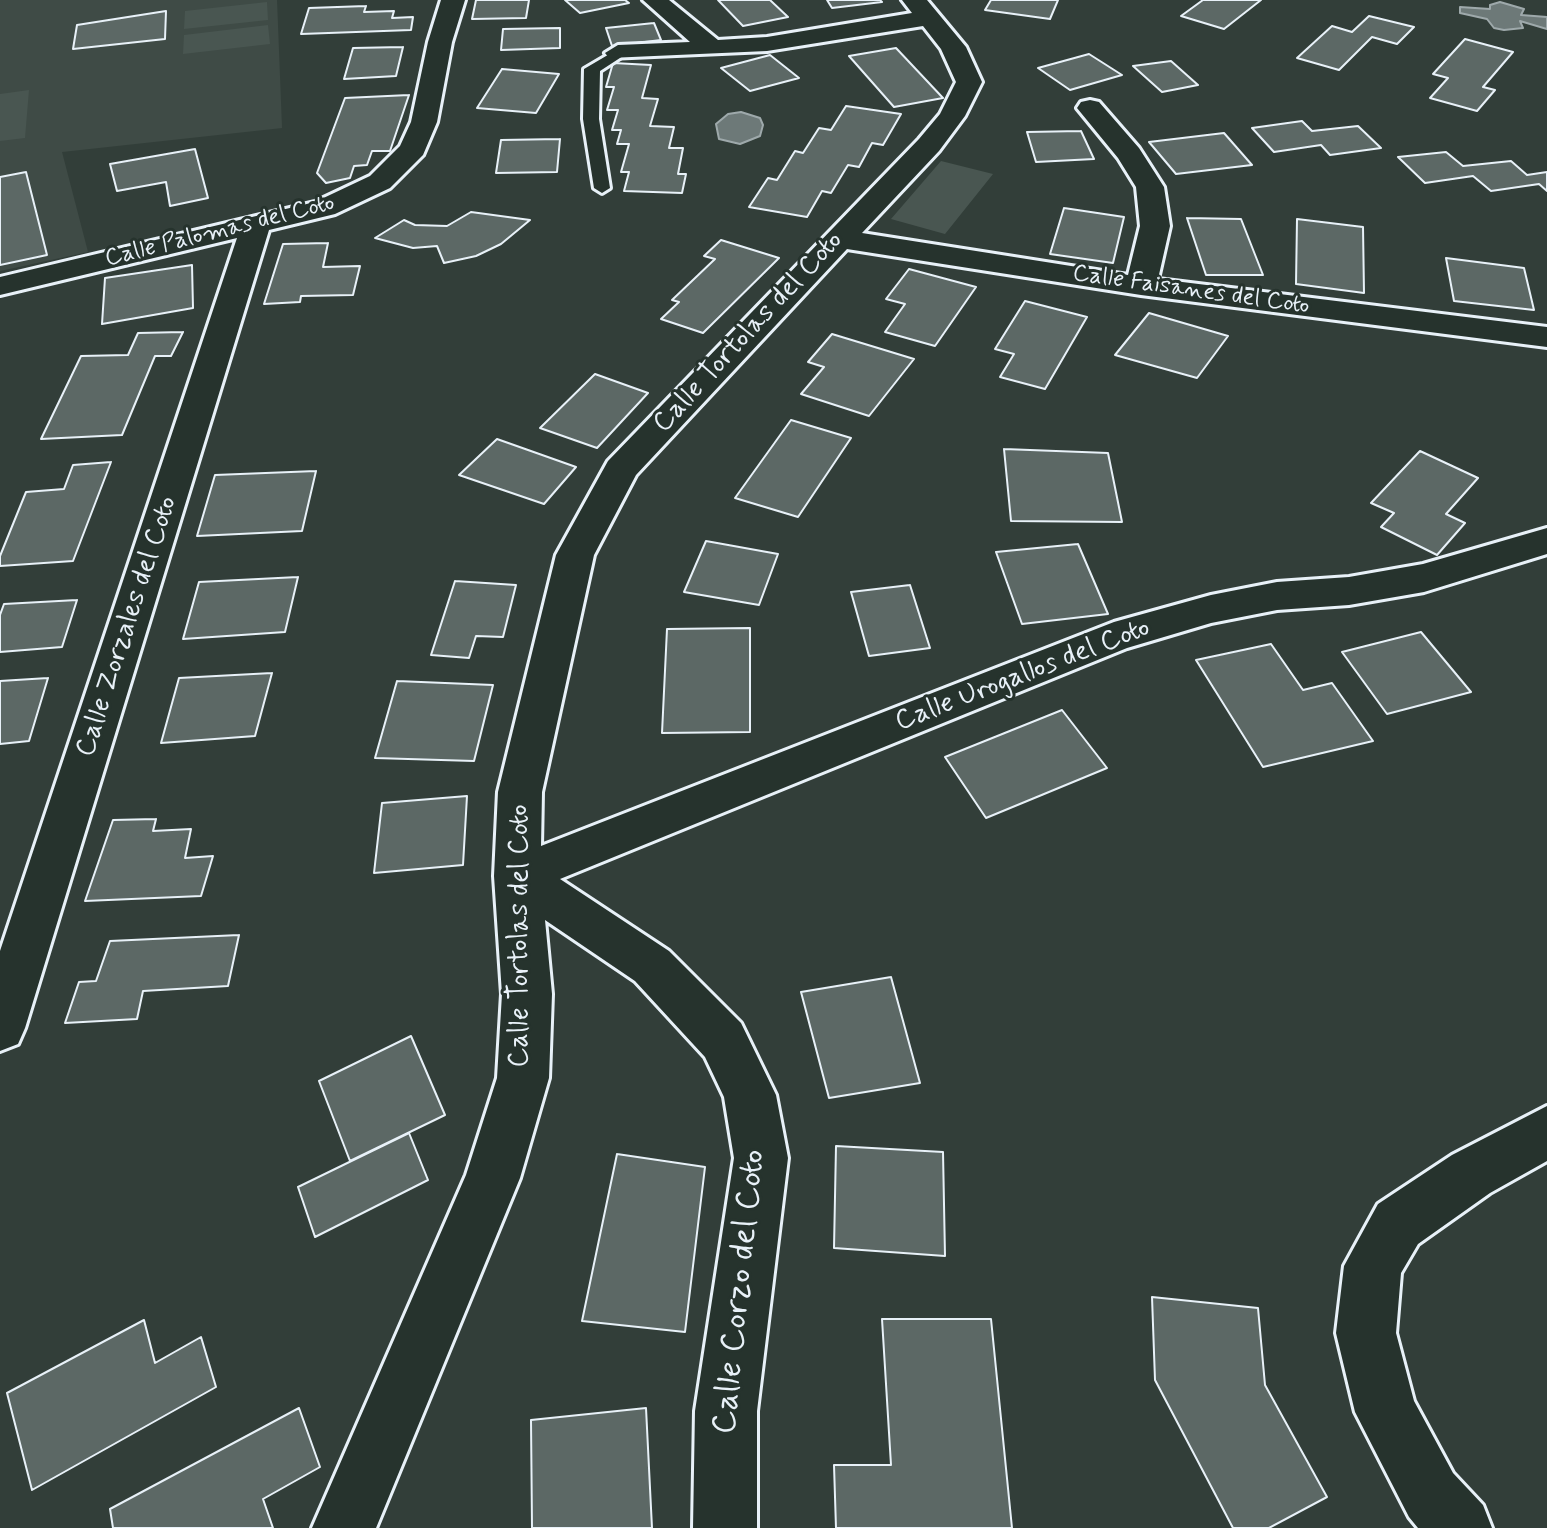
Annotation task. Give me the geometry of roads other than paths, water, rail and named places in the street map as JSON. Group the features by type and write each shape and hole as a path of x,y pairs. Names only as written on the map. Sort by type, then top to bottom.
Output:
{"street":[{"name":"Calle Palomas del Coto","path":"0,286 325,208 380,182 413,149 424,122 440,42 453,0"},
{"path":"655,0 712,48"},
{"path":"618,53 767,44 921,9"},
{"name":"Calle Tortolas del Coto","path":"344,1528 493,1178 523,1078 527,994 517,876 520,792 575,555 621,469 837,238 929,145 952,116 969,82 953,47 921,9"},
{"path":"1090,108 1129,154 1150,187 1155,226 1141,286"},
{"name":"Calle Zorzales del Coto","path":"0,1028 256,225"},
{"name":"Calle Faisanes del Coto","path":"837,238 1141,286 1547,337"},
{"name":"Calle Urogallos del Coto","path":"517,876 1114,637 1211,609 1277,596 1349,591 1424,578 1547,541"},
{"name":"Calle Corzo del Coto","path":"517,876 652,966 723,1040 750,1095 761,1158 726,1411 725,1528"},
{"path":"1460,1528 1431,1495 1386,1412 1366,1333 1373,1266 1398,1224 1471,1174 1547,1132"}],"lane":[{"path":"602,188 591,119 592,69 618,53"}]}
